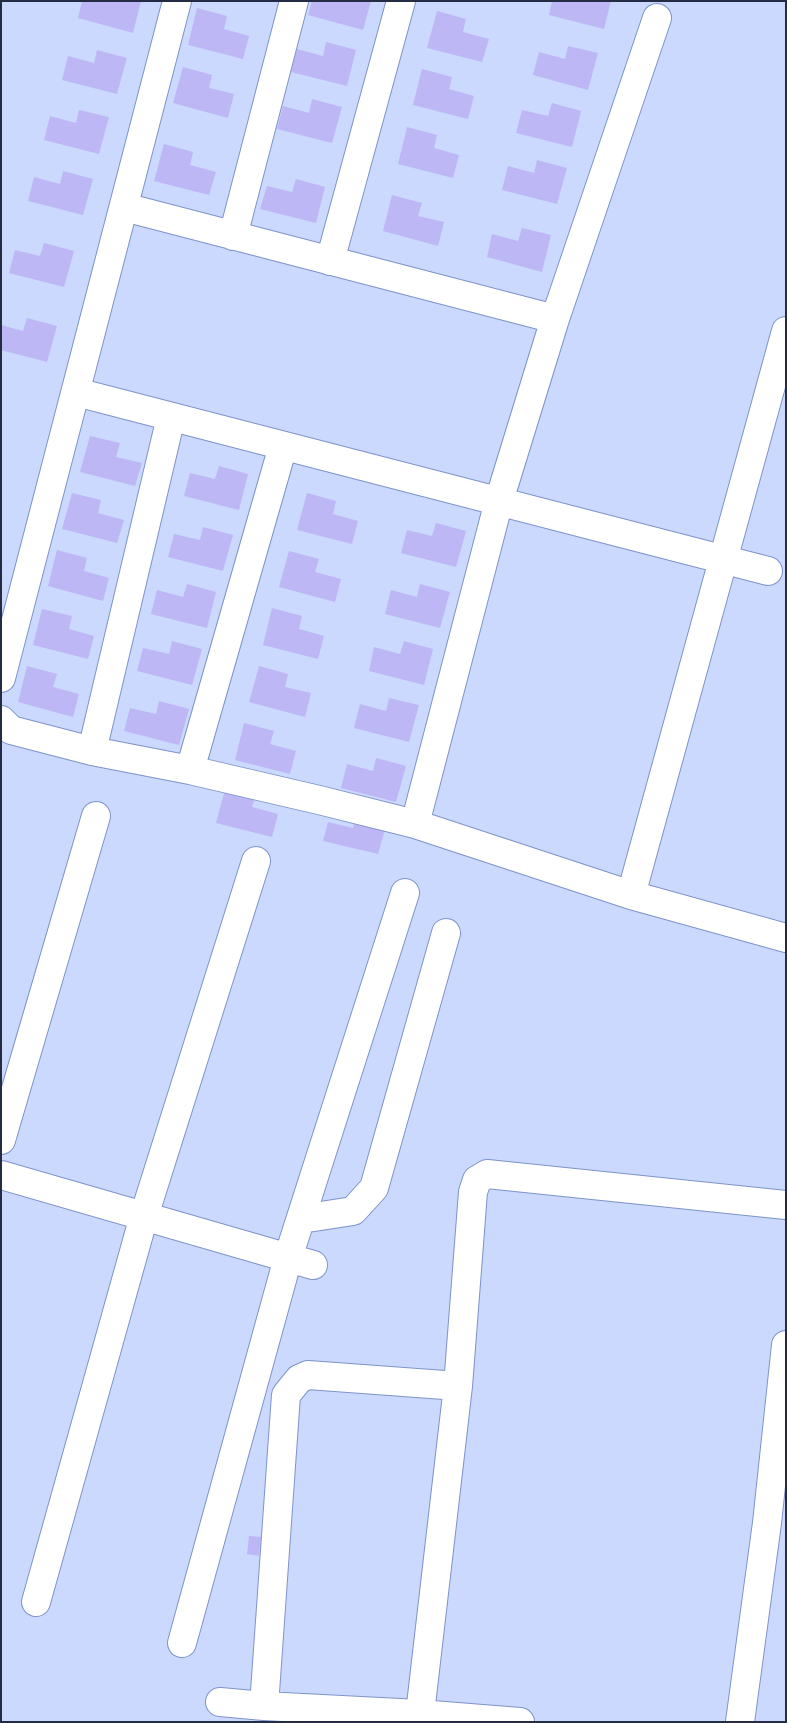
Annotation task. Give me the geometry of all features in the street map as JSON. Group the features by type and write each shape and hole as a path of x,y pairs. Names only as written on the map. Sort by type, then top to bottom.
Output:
{"street":[{"path":"1,678 177,1"},
{"path":"233,236 294,1"},
{"path":"330,261 401,1"},
{"path":"415,824 498,501 555,319 657,18"},
{"path":"124,207 555,319"},
{"path":"631,895 786,331"},
{"path":"76,392 768,571"},
{"path":"92,751 171,417"},
{"path":"190,770 283,446"},
{"path":"1,720 11,730 92,751 190,770 415,824 631,895 786,938"},
{"path":"1,1140 96,816"},
{"path":"36,1602 144,1216 256,861"},
{"path":"182,1643 300,1262 301,1219 405,893"},
{"path":"301,1219 353,1211 374,1188 446,933"},
{"path":"419,1718 458,1386 473,1192 477,1180 487,1174 786,1205"},
{"path":"1,1175 300,1262"},
{"path":"740,1722 776,1524 786,1345"},
{"path":"264,1706 286,1395 299,1379 308,1375 458,1386"},
{"path":"220,1702 419,1718 520,1722"}],"building":[{"path":"82,1 141,1 133,33 78,18"},
{"path":"312,1 371,1 363,30 308,15"},
{"path":"552,1 611,1 604,29 549,15"},
{"path":"197,8 227,16 224,29 249,36 243,59 188,45"},
{"path":"437,11 466,19 463,32 489,39 482,62 427,48"},
{"path":"326,42 356,50 347,86 291,72 297,49 323,56"},
{"path":"568,46 598,53 588,90 533,75 539,52 565,59"},
{"path":"97,50 127,58 117,94 62,80 68,56 94,63"},
{"path":"183,67 212,75 209,88 234,94 228,118 173,103"},
{"path":"422,69 452,77 449,89 474,96 468,119 413,105"},
{"path":"312,99 342,107 332,143 277,129 283,106 309,113"},
{"path":"552,103 581,111 572,147 516,133 522,110 548,116"},
{"path":"79,110 109,117 99,154 44,140 50,116 76,123"},
{"path":"407,127 437,135 434,148 459,155 453,178 398,164"},
{"path":"164,144 193,152 190,165 216,172 209,195 154,181"},
{"path":"537,160 567,168 557,204 502,190 508,166 534,173"},
{"path":"63,171 93,179 83,215 28,201 34,177 60,184"},
{"path":"296,179 325,187 316,223 260,209 267,186 292,192"},
{"path":"392,195 422,203 418,216 444,222 438,246 383,231"},
{"path":"522,228 551,235 542,272 487,257 492,234 518,241"},
{"path":"44,243 74,251 64,287 9,273 15,250 40,256"},
{"path":"27,318 57,326 47,362 1,350 1,325 23,331"},
{"path":"90,436 120,443 116,457 142,463 135,486 80,472"},
{"path":"219,466 248,474 239,510 184,496 190,473 215,479"},
{"path":"72,493 101,500 98,513 124,520 117,543 62,529"},
{"path":"307,493 336,501 333,514 358,521 352,544 297,530"},
{"path":"436,523 466,531 456,567 401,553 407,530 432,536"},
{"path":"203,527 233,535 223,571 168,557 174,534 200,540"},
{"path":"57,550 87,558 84,571 109,578 103,601 48,586"},
{"path":"289,551 319,559 315,572 341,579 335,602 279,587"},
{"path":"187,584 216,592 207,628 151,614 157,590 183,597"},
{"path":"420,584 450,592 440,628 385,614 391,590 417,597"},
{"path":"272,608 302,616 299,629 324,636 318,659 263,645"},
{"path":"42,609 72,616 69,629 94,636 88,659 33,645"},
{"path":"172,641 202,649 192,685 137,671 143,648 169,654"},
{"path":"404,641 433,649 424,685 369,671 374,647 400,654"},
{"path":"27,666 57,674 53,687 79,694 73,717 18,702"},
{"path":"259,666 288,674 285,687 311,693 305,717 249,702"},
{"path":"389,698 419,705 409,742 354,728 360,704 386,711"},
{"path":"159,701 189,709 179,745 124,731 130,708 156,714"},
{"path":"244,723 274,731 270,744 296,751 290,774 235,760"},
{"path":"376,758 406,766 396,802 341,788 347,764 373,771"},
{"path":"226,786 256,794 252,807 278,814 272,837 216,823"},
{"path":"356,814 387,822 378,854 323,841 328,822 353,828"},
{"path":"249,1536 261,1537 259,1556 247,1554"}]}
